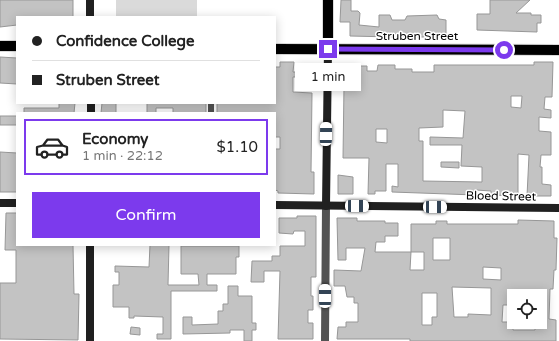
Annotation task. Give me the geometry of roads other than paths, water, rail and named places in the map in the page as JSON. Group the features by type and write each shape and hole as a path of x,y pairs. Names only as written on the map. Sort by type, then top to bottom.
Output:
{"main road":[{"path":"90,0 90,16"},
{"path":"326,206 328,0"},
{"path":"0,46 16,46"},
{"name":"Struben Street","path":"276,49 559,50"},
{"path":"0,203 16,204"},
{"name":"Bloed Street","path":"276,206 559,208"},
{"path":"90,246 90,341"}],"street":[{"path":"325,341 326,206"}]}
